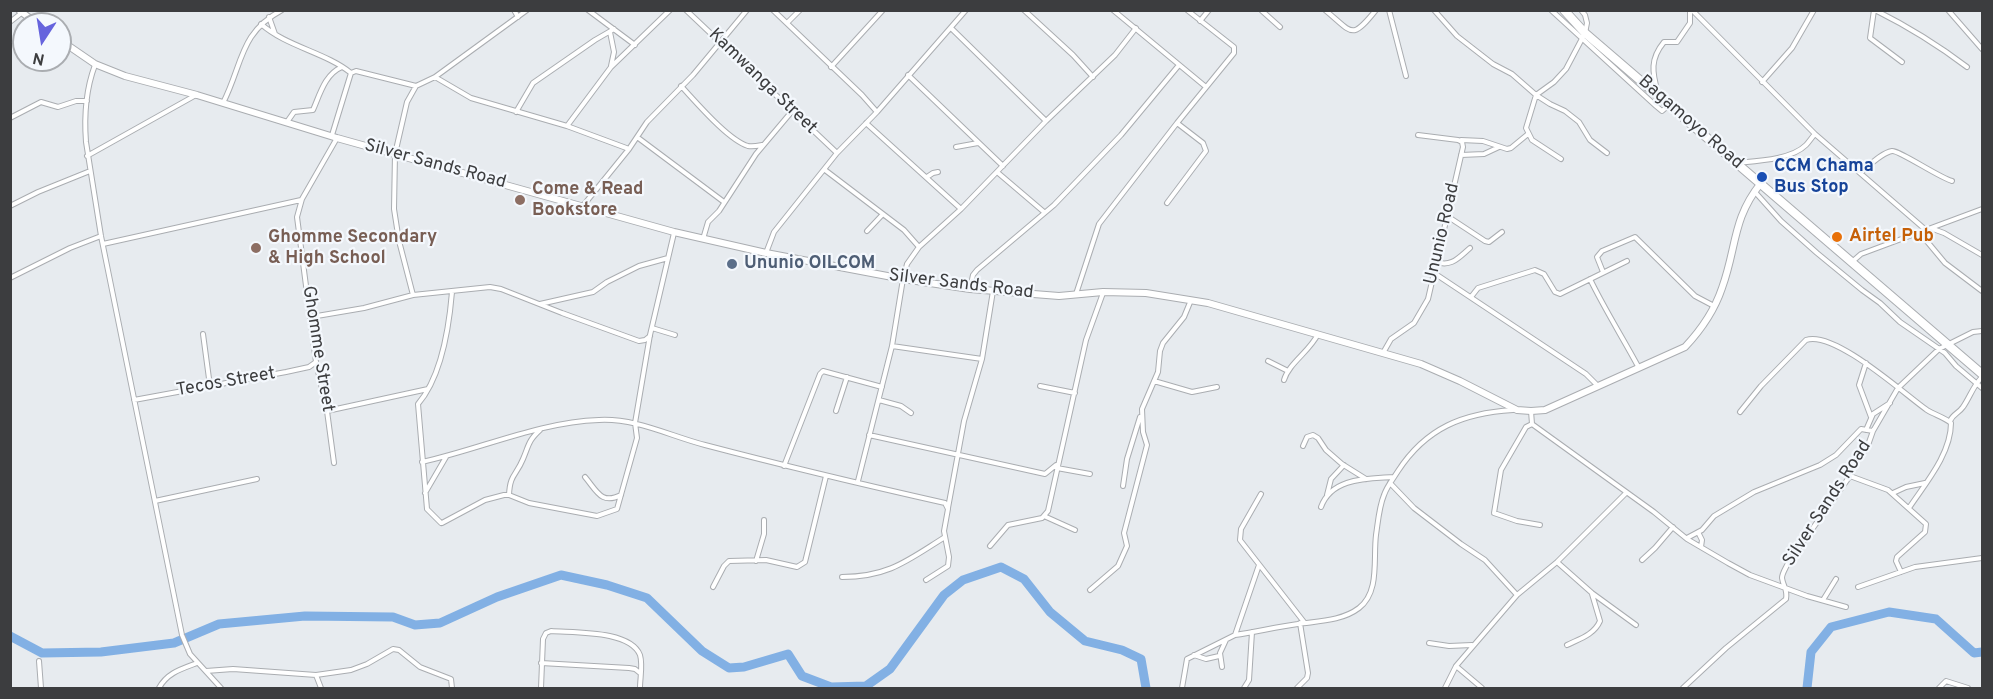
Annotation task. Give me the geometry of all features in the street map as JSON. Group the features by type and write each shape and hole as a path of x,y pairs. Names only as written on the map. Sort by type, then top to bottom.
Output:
{"highway":[{"name":"Bagamoyo Road","path":"1564,10 1584,37 1659,95 1981,371"}],"street":[{"path":"223,103 245,47 261,24 282,10"},
{"path":"514,10 518,17"},
{"path":"413,296 399,241 394,209 394,154 407,102 416,86 435,77 527,10"},
{"path":"588,10 612,31 635,45"},
{"path":"567,126 611,67 670,10"},
{"name":"Kamwanga Street","path":"686,10 837,153"},
{"path":"582,207 629,149 647,122 747,10"},
{"path":"773,10 877,112"},
{"path":"787,23 800,10"},
{"path":"831,67 883,10"},
{"path":"766,253 774,232 837,153 877,112 966,10"},
{"path":"1024,10 1093,76"},
{"path":"1113,10 1206,87"},
{"path":"1076,294 1099,224 1233,55 1235,49 1187,10"},
{"path":"1200,21 1209,10"},
{"path":"1261,10 1280,27"},
{"path":"1325,10 1349,29 1356,31 1362,28 1376,10"},
{"path":"1389,10 1406,76"},
{"path":"1434,10 1466,43 1492,64 1512,74 1536,95 1565,111 1579,122 1590,140 1607,153"},
{"path":"1551,10 1584,37 1662,111 1669,104"},
{"path":"1561,159 1532,140 1528,134 1527,123 1536,95 1554,82 1566,69 1584,37 1585,15 1581,10"},
{"path":"1691,10 1815,134 1860,173 1929,230 1944,232 1983,255"},
{"path":"1659,95 1652,65 1654,58 1665,42 1677,42 1690,23 1691,10"},
{"path":"1762,82 1792,48 1814,10"},
{"path":"1902,62 1870,38 1874,10 1944,49 1967,67"},
{"path":"1948,10 1982,45"},
{"path":"10,22 22,11"},
{"path":"269,18 275,34"},
{"path":"261,24 275,34 351,73 356,71 416,86"},
{"path":"951,28 1046,120"},
{"path":"858,482 892,346 903,279 908,264 919,247 962,209 1046,120 1115,55 1136,28"},
{"path":"611,67 614,52 612,31"},
{"path":"516,112 533,83 595,40 612,31"},
{"name":"Silver Sands Road","path":"72,48 95,64 125,76 674,232 766,253 970,289 1059,296 1103,292 1146,293 1208,303 1421,364 1517,410"},
{"path":"95,64 90,78 84,127 87,156 134,400 182,635 190,654 221,688"},
{"path":"970,289 977,270 1054,205 1121,135 1179,65"},
{"path":"286,123 294,112 313,110 327,79 335,70 343,67"},
{"name":"Ghomme Street","path":"334,463 327,411 316,362 297,217 302,200 334,137 351,73"},
{"path":"908,75 1003,166"},
{"path":"435,77 471,98 567,126 629,149"},
{"path":"681,86 728,133 749,146 754,156"},
{"path":"87,156 197,95"},
{"path":"10,118 41,102 58,107 76,101 87,101"},
{"path":"703,239 708,222 716,215 754,156 793,110"},
{"path":"866,123 962,209"},
{"path":"1167,203 1206,151 1203,143 1177,123"},
{"path":"1418,135 1483,141 1503,149 1511,148 1528,134"},
{"path":"1736,163 1766,160 1789,154 1806,145 1815,134"},
{"path":"637,137 724,202"},
{"name":"Ununio Road","path":"1383,353 1391,339 1414,323 1425,306 1461,155 1463,144 1458,140"},
{"path":"956,147 978,142"},
{"path":"749,146 763,145"},
{"path":"1461,155 1484,154 1499,147"},
{"path":"1860,173 1892,151 1899,152 1928,171 1952,181"},
{"path":"825,170 904,230 919,247"},
{"path":"10,206 90,171"},
{"path":"927,177 933,172 938,172"},
{"path":"998,172 1044,212"},
{"path":"1182,688 1187,659 1235,635 1348,615 1367,600 1372,588 1376,536 1382,502 1390,483 1408,456 1432,434 1453,421 1491,411 1545,410 1685,347 1701,328 1714,306 1724,284 1740,217 1761,183"},
{"path":"1755,191 1781,221 1816,253 1880,303 1900,322 1939,349 1983,388"},
{"path":"103,244 302,200"},
{"path":"1853,261 1861,254 1983,209"},
{"path":"867,231 883,214"},
{"path":"1447,216 1485,242 1489,242 1502,232"},
{"path":"452,292 448,333 426,396 418,404 427,510 441,523 485,500 509,495 529,503 597,516 617,509 622,495 637,438 635,423 650,335 674,232"},
{"path":"1920,233 1946,263 1983,291"},
{"path":"10,278 70,248 101,236"},
{"path":"1603,272 1597,257 1602,251 1635,237 1695,296 1714,306"},
{"path":"1436,262 1449,264 1470,248"},
{"path":"539,305 593,292 623,273 668,258"},
{"path":"1470,297 1478,288 1535,270 1544,274 1557,294 1563,293 1627,261"},
{"path":"1434,273 1586,374 1598,387"},
{"path":"1590,279 1607,315 1617,328 1639,369"},
{"path":"311,317 364,308 413,296 495,287 639,340 645,340 650,335"},
{"path":"926,580 948,566 949,557 945,537 948,508 964,421 981,359 993,291"},
{"path":"990,546 1008,525 1044,516 1052,496 1086,339 1103,292"},
{"path":"1123,486 1127,459 1158,372 1160,351 1184,317 1191,300"},
{"path":"652,328 675,335"},
{"name":"Silver Sands Road","path":"1683,688 1726,648 1786,599 1787,594 1782,575 1788,563 1850,476 1856,460 1867,448 1873,431 1898,388 1939,349 1973,332 1983,331"},
{"path":"1284,380 1288,371 1302,357 1319,333"},
{"path":"203,334 210,386"},
{"path":"1740,412 1761,386 1806,340 1820,339 1866,363 1929,411 1950,422"},
{"path":"892,346 981,359"},
{"path":"1269,361 1288,371"},
{"name":"Tecos Street","path":"134,400 286,372 309,367 316,362"},
{"path":"1866,363 1859,385 1870,417"},
{"path":"784,466 819,374 823,371 882,387"},
{"path":"1909,508 1949,441 1952,425 1950,422 1953,415 1963,408 1981,371"},
{"path":"836,411 848,378"},
{"path":"1154,381 1192,392 1218,387"},
{"path":"1040,386 1075,393"},
{"path":"327,411 429,388"},
{"path":"879,400 901,406 912,412"},
{"path":"1866,430 1870,417 1890,403"},
{"path":"1531,411 1532,424 1526,427 1501,470 1494,513 1517,521 1540,525"},
{"path":"1090,590 1119,566 1127,546 1124,533 1147,445 1143,432 1142,413"},
{"path":"422,462 541,430 600,420 635,423 698,444 945,503 948,508"},
{"name":"Silver Sands Road","path":"1532,424 1687,539 1750,574 1807,596 1846,607"},
{"path":"1687,539 1698,532 1714,516 1754,492 1828,460 1849,443 1861,429 1873,431"},
{"path":"509,495 512,475 523,460 529,441 541,430"},
{"path":"869,435 1045,474 1058,466 1089,474"},
{"path":"1303,446 1308,437 1313,435 1344,465 1366,479"},
{"path":"425,494 446,457"},
{"path":"1321,507 1327,496 1331,479 1344,465"},
{"path":"713,587 729,561 766,560 797,567 805,562 826,476"},
{"path":"1850,476 1888,490 1924,522 1926,530 1897,557 1896,561 1901,572"},
{"path":"585,477 604,498 612,499 622,495"},
{"path":"1327,496 1349,481 1394,477"},
{"path":"155,501 257,479"},
{"path":"1390,483 1414,508 1485,560 1517,595"},
{"path":"1893,494 1906,487 1926,483"},
{"path":"1445,688 1456,666 1517,595 1557,562 1626,493"},
{"path":"1261,494 1240,535 1240,540 1302,623 1308,673 1307,678 1297,688"},
{"path":"1044,516 1075,530"},
{"path":"756,561 764,534 764,520"},
{"path":"1642,560 1673,527"},
{"path":"1698,532 1702,540 1701,547"},
{"path":"842,577 872,575 904,564 945,537"},
{"path":"1858,587 1915,567 1983,558"},
{"path":"1557,562 1592,593 1636,625"},
{"path":"1235,635 1259,565"},
{"path":"1823,600 1836,579"},
{"path":"1567,645 1591,633 1599,625 1600,621 1592,593"},
{"path":"541,688 543,639 546,633 551,632 598,634 625,641 634,647 641,658 640,688"},
{"path":"1244,688 1250,680 1252,632"},
{"path":"1222,667 1220,656 1222,646 1227,639"},
{"path":"1429,643 1449,646 1473,645"},
{"path":"204,671 233,669 316,675 351,670 368,664 393,649 399,650 420,667 451,679 452,688"},
{"path":"1193,655 1206,658 1220,656"},
{"path":"39,661 41,688"},
{"path":"159,688 165,678 197,663"},
{"path":"541,663 629,668 635,669 640,674"},
{"path":"1456,666 1482,688"},
{"path":"316,675 321,688"},
{"path":"1939,688 1946,681 1968,688"}],"waterway":[{"path":"10,636 42,653 101,652 174,643 219,624 305,616 393,617 415,625 440,623 497,597 561,575 607,585 647,598 702,651 729,668 744,667 788,654 802,676 831,687 866,686 890,669 944,595 963,580 1001,567 1024,579 1050,612 1085,641 1122,650 1141,659 1146,688"},
{"path":"1807,688 1811,652 1831,627 1889,612 1936,619 1974,653 1982,652"}],"place":[{"name":"CCM Chama Bus Stop","path":"1762,177"},
{"name":"Come & Read Bookstore","path":"520,200"},
{"name":"Airtel Pub","path":"1837,237"},
{"name":"Ghomme Secondary & High School","path":"256,248"},
{"name":"Ununio OILCOM","path":"732,264"}]}
